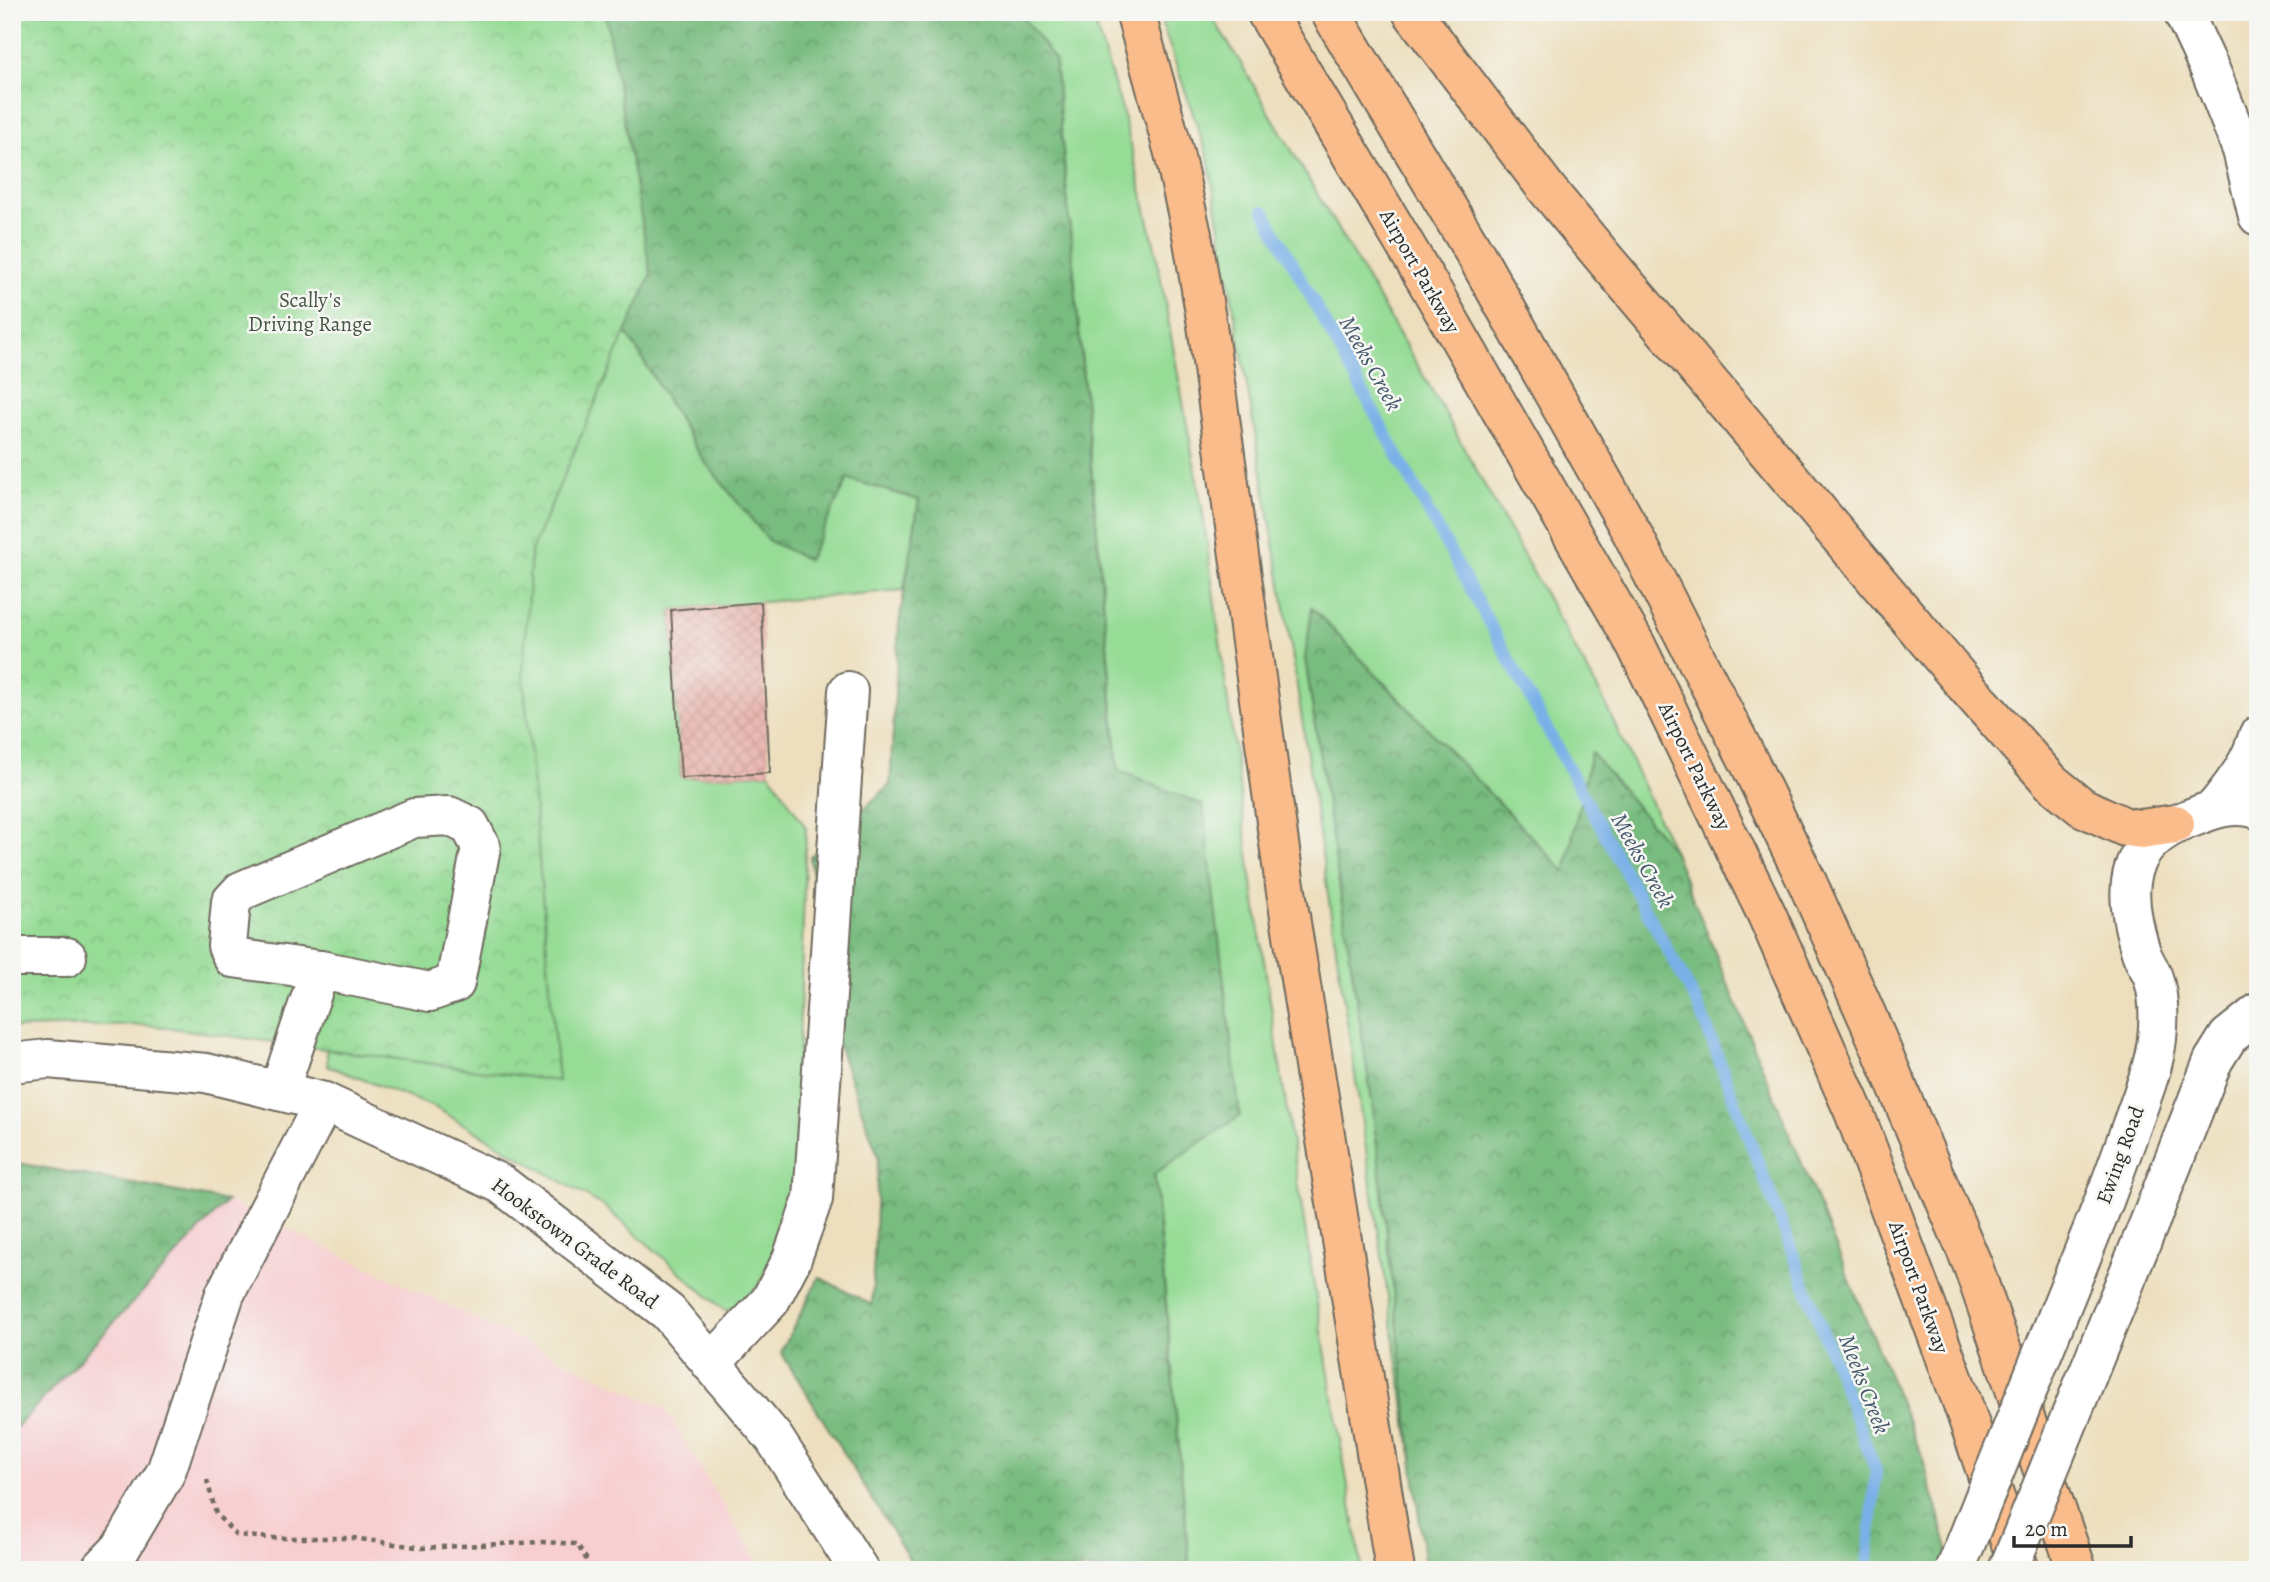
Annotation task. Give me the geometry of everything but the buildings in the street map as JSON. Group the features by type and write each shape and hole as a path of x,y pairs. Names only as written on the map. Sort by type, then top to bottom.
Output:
{"highway":[{"path":"1135,12 1174,153 1192,235 1286,893 1395,1570"},
{"name":"Airport Parkway","path":"1266,12 1426,280 1636,645 1767,915 1854,1112 1961,1399 2020,1570"},
{"path":"1330,12 1478,257 1626,522 1808,884 1973,1266 2077,1570"},
{"path":"1412,12 1520,155 1594,247 1966,686 2051,782 2082,807 2125,827 2141,829 2175,824"}],"street":[{"path":"2183,12 2211,72 2242,150 2258,216"},
{"path":"711,1364 770,1301 792,1261 813,1199 848,691"},
{"path":"2215,808 2238,779 2252,755 2258,736"},
{"name":"Ewing Road","path":"1955,1570 2104,1201 2148,1078 2157,1038 2158,1005 2154,980 2142,955 2130,915 2129,881 2142,853 2154,838 2175,824 2215,808 2230,806 2258,809"},
{"path":"449,816 470,826 481,847 455,983 430,992 320,970 233,958 227,946 230,913 232,902 241,891 414,818 449,816"},
{"path":"12,957 67,957"},
{"path":"279,1091 320,970"},
{"path":"2008,1570 2213,1060 2228,1037 2258,1013"},
{"name":"Hookstown Grade Road","path":"12,1063 48,1059 206,1073 324,1102 501,1184 668,1312 774,1438 859,1570"},
{"path":"100,1570 121,1548 166,1472 225,1294 324,1102"}],"path":[{"path":"208,1471 207,1485 216,1514 236,1535 269,1538 352,1538 423,1548 542,1542 577,1544 593,1570"}],"shaded area":[{"path":"227,1201 664,1408 763,1570 12,1570 12,1432"}],"green space":[{"path":"12,12 605,12 626,332 704,461 808,560 848,478 919,500 904,590 671,610 681,778 770,773 806,828 795,1170 775,1248 762,1281 744,1303 725,1311 605,1207 434,1107 328,1066 324,1028 523,671 530,552"},
{"name":"Scally's Driving Range","path":"12,12 605,12 651,275 531,551 523,671 558,1081 149,1025 12,1028"},
{"path":"605,12 1019,12 1055,60 1118,770 1203,805 1240,1116 1154,1174 1190,1570 916,1570 781,1352 819,1277 872,1305 878,1156 835,1036 810,857 890,785 899,623 919,500 848,479 808,560 769,541 704,461 626,332 651,275"},
{"path":"1019,12 1091,12 1122,109 1156,252 1203,514 1251,876 1310,1261 1362,1570 1190,1570 1055,61"},
{"path":"1158,12 1209,12 1240,62 1433,392 1603,699 1673,850 1591,753 1565,872 1313,609 1305,658 1372,1102 1414,1471 1288,626 1208,157"},
{"path":"1312,608 1565,872 1591,752 1673,850 1922,1456 1954,1570 1426,1570 1372,1102 1305,658"},
{"path":"12,1162 227,1201 12,1432"}],"waterway":[{"name":"Meeks Creek","path":"1264,211 1698,1005 1876,1471 1867,1570"}]}
